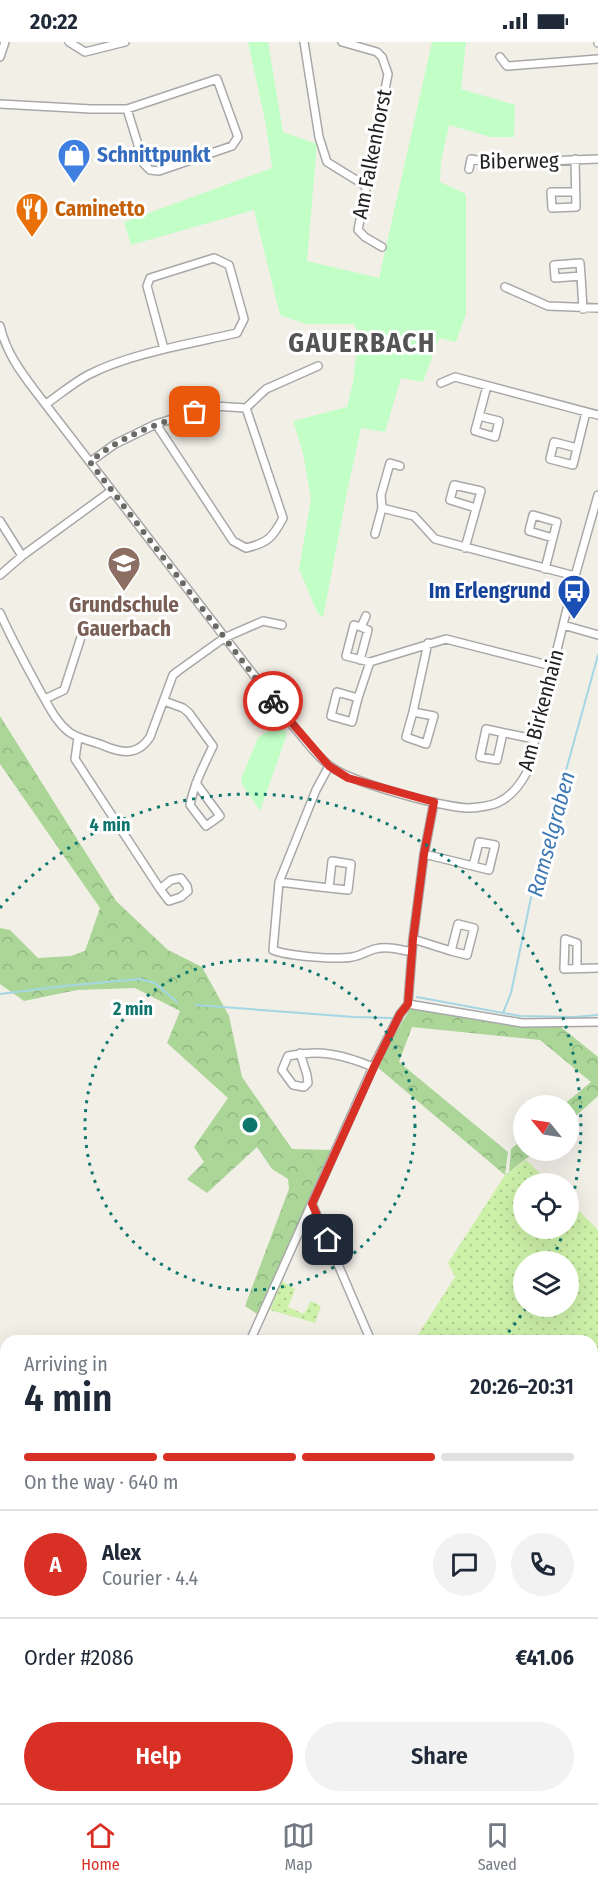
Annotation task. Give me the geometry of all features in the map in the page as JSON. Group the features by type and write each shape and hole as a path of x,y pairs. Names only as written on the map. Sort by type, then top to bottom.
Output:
{"street":[{"path":"0,57 5,42"},
{"path":"69,42 85,52 125,42"},
{"path":"304,42 320,137 327,162 366,186"},
{"name":"Am Falkenhorst","path":"342,42 377,52 382,57 388,74 358,230 382,248"},
{"path":"500,57 507,66 598,59"},
{"path":"0,104 127,109 217,79 238,137 232,146 159,171 150,170 144,164 127,109"},
{"name":"Biberweg","path":"469,169 471,159 494,163 598,159"},
{"name":"Biberweg","path":"575,159 575,192"},
{"path":"46,404 86,376 102,369 164,349 237,333 244,319 229,265 214,258 150,278 147,286 164,349"},
{"path":"581,276 583,309"},
{"path":"505,287 548,306 598,308"},
{"name":"Am Birkenhain","path":"0,326 3,341 12,359 224,638 293,726 329,766 348,778 434,802 468,808 498,802 513,793 527,772 575,576 598,495"},
{"path":"90,462 115,444 156,424 214,406 246,408 266,389 318,366"},
{"path":"441,383 455,377 598,415"},
{"path":"479,416 487,386"},
{"path":"156,424 233,541 246,548 261,544 274,534 283,518 246,408"},
{"path":"577,448 586,412"},
{"path":"375,534 382,508 381,495 390,463 400,466"},
{"path":"465,548 481,491 454,485 450,501 476,508"},
{"path":"0,575 22,556 111,491"},
{"path":"382,508 414,516 435,539 575,576"},
{"path":"0,521 22,556"},
{"path":"544,569 553,538"},
{"path":"0,614 16,649 54,717 78,738 121,752 138,750 146,744 173,675 224,638 263,621 282,625"},
{"path":"361,627 366,616"},
{"path":"360,660 368,630 354,625 346,656 360,660 370,662 446,639 552,666"},
{"path":"563,626 598,635"},
{"path":"45,699 64,690 83,631"},
{"path":"413,712 434,716 426,744 406,737 428,643"},
{"path":"358,698 337,692 331,716 352,722 370,662"},
{"path":"164,701 183,708 189,713 213,746 196,783 190,805 206,826 220,816 196,783"},
{"path":"503,733 496,760 480,757 486,729 534,739"},
{"path":"78,738 75,759 160,889"},
{"path":"329,766 316,790 279,882 273,950 280,953 309,956 352,957 391,947 412,951"},
{"path":"253,1335 374,1067 400,1014 408,1004 413,939 424,854 434,802"},
{"path":"424,854 473,866"},
{"path":"279,882 329,888 348,890 351,864 332,861 329,888"},
{"path":"413,939 451,951 467,955 474,928 458,924 451,951"},
{"path":"577,968 598,968"},
{"path":"408,1004 522,1023 598,1022"},
{"path":"300,1053 308,1075 308,1083 304,1087 293,1085 282,1070 288,1056 300,1053 346,1056 374,1067"},
{"path":"312,1204 368,1335"}],"green space":[{"path":"248,42 268,42 283,132 317,144 307,261 379,278 432,42 466,42 461,89 515,105 514,137 491,137 449,125 441,161 440,182 466,196 466,314 456,342 439,338 423,382 401,378 385,432 361,428 323,618 317,612 299,569 311,499 303,453 293,421 347,407 356,356 364,345 354,324 306,324 280,315 254,210 131,245 124,222 272,168 266,125"},
{"path":"0,716 116,901 168,950 202,967 229,1016 242,1077 292,1149 331,1150 257,1314 245,1306 289,1189 288,1179 272,1169 257,1147 207,1193 187,1179 204,1162 194,1147 228,1098 167,1043 180,1011 135,988 77,990 24,1001 0,984 0,928 10,930 38,958 71,956 85,951 100,908 0,764"},
{"path":"278,723 287,734 260,811 241,779 258,738"},
{"path":"410,1009 523,1027 561,1027 598,1057 598,1096 579,1113 579,1095 575,1095 591,1082 540,1040 412,1027 399,1062 508,1152 505,1175 376,1066"},
{"path":"513,1147 513,1161 523,1161 509,1172"},
{"path":"527,1161 540,1173 513,1173 513,1239 579,1239 579,1211 598,1230 598,1335 418,1335 455,1277 448,1263 505,1175"},
{"path":"282,1281 295,1289 288,1307 304,1314 311,1301 321,1306 315,1323 270,1310"}],"waterway":[{"name":"Ramselgraben","path":"503,1013 511,993 532,893 598,655"},
{"path":"0,994 140,979 155,983 177,1002"},
{"name":"Ramselgraben","path":"417,997 520,1016 598,1015"},
{"path":"196,1005 393,1018"}],"way so far":[{"path":"195,412 156,424 102,452 90,462 273,701"}],"place":[{"name":"Schnittpunkt","path":"74,184"},
{"name":"Caminetto","path":"32,238"},
{"name":"Grundschule Gauerbach","path":"124,592"},
{"name":"Im Erlengrund","path":"574,620"}],"district":[{"name":"GAUERBACH","path":"362,343"}],"route":[{"path":"273,701 329,766 348,778 434,802 424,854 413,939 408,1004 400,1014 374,1067 312,1204 328,1240"}]}
